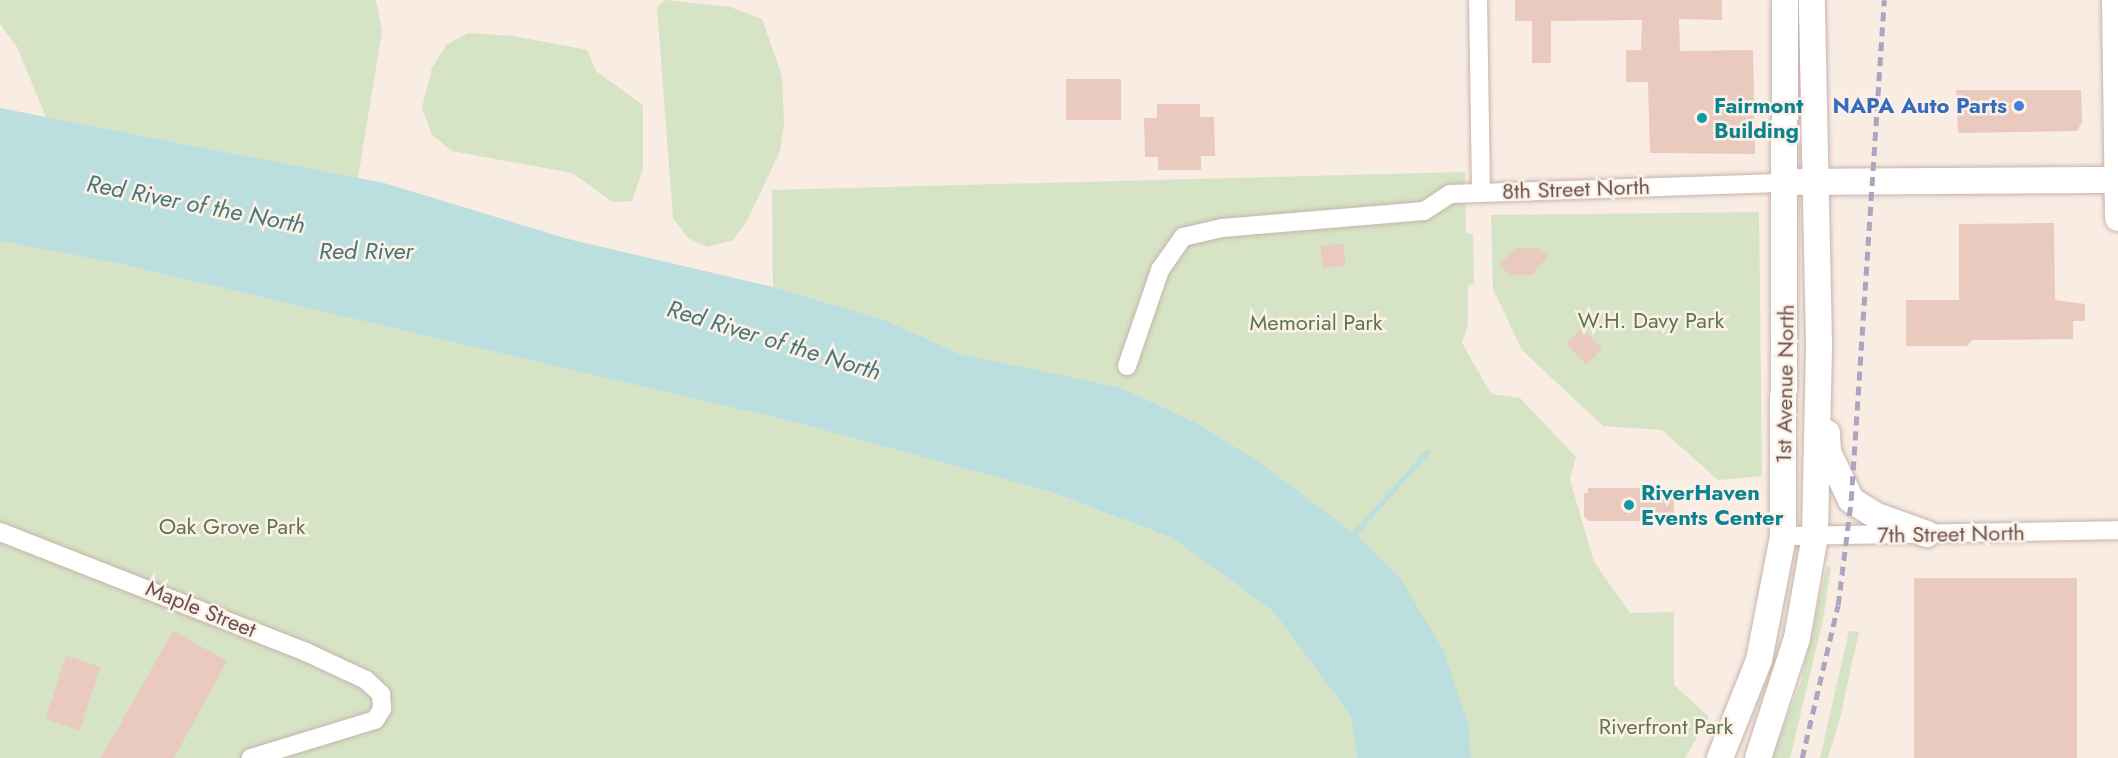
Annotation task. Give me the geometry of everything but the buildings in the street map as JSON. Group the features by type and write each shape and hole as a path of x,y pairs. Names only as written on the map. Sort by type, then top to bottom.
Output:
{"main road":[{"name":"1st Avenue North","path":"1720,758 1759,660 1783,536 1785,0"},
{"name":"1st Avenue North","path":"1758,758 1797,638 1815,536 1819,344 1812,0"},
{"path":"2115,0 2118,218"},
{"name":"8th Street North","path":"1786,183 2118,180"},
{"path":"1819,344 1828,452 1851,500 1877,516 1927,534"}],"street":[{"path":"1478,0 1481,192"},
{"name":"8th Street North","path":"1127,366 1160,270 1183,237 1222,228 1424,211 1450,194 1786,183"},
{"name":"7th Street North","path":"1783,536 2118,530"},
{"name":"Maple Street","path":"0,532 306,651 366,680 381,694 382,709 375,720 251,758"}],"green space":[{"path":"0,0 376,0 382,31 358,178 46,117 17,47 0,24"},
{"path":"665,0 730,7 762,19 782,76 784,123 780,151 747,221 733,240 707,247 688,238 673,218 657,7"},
{"path":"468,33 513,36 587,50 596,71 643,105 643,169 632,201 613,202 572,173 452,151 432,135 422,108 432,68 446,45"},
{"name":"Memorial Park","path":"1465,172 1466,233 1473,234 1474,284 1468,285 1468,324 1462,343 1491,394 1520,398 1576,457 1570,480 1594,562 1630,613 1674,612 1674,685 1709,717 1685,758 1471,758 1469,727 1354,533 1262,464 1199,424 1119,387 960,354 885,320 773,287 772,190"},
{"name":"W.H. Davy Park","path":"1759,212 1762,476 1718,480 1662,430 1603,426 1522,350 1493,289 1491,215"},
{"name":"Oak Grove Park","path":"0,241 120,264 790,421 1051,492 1172,538 1273,611 1351,716 1357,758 0,758"},
{"path":"1827,566 1831,567 1823,620 1790,758 1772,758 1801,681"},
{"path":"1849,631 1859,632 1840,718 1828,758 1820,758"}],"water":[{"name":"Red River","path":"0,108 384,183 568,239 773,287 885,320 960,354 1119,387 1199,424 1262,464 1354,533 1401,579 1443,650 1469,727 1471,758 1357,758 1351,716 1273,611 1172,538 1051,492 790,421 120,264 0,241"}],"waterway":[{"path":"1350,538 1427,452"}],"railway":[{"path":"1802,758 1838,605 1851,500 1884,0"}],"place":[{"name":"NAPA Auto Parts","path":"2019,106"},
{"name":"Fairmont Building","path":"1702,118"},
{"name":"RiverHaven Events Center","path":"1629,505"}],"water label":[{"name":"Red River of the North","path":"196,204"},
{"name":"Red River of the North","path":"774,340"}],"park label":[{"name":"Riverfront Park","path":"1666,727"}]}
